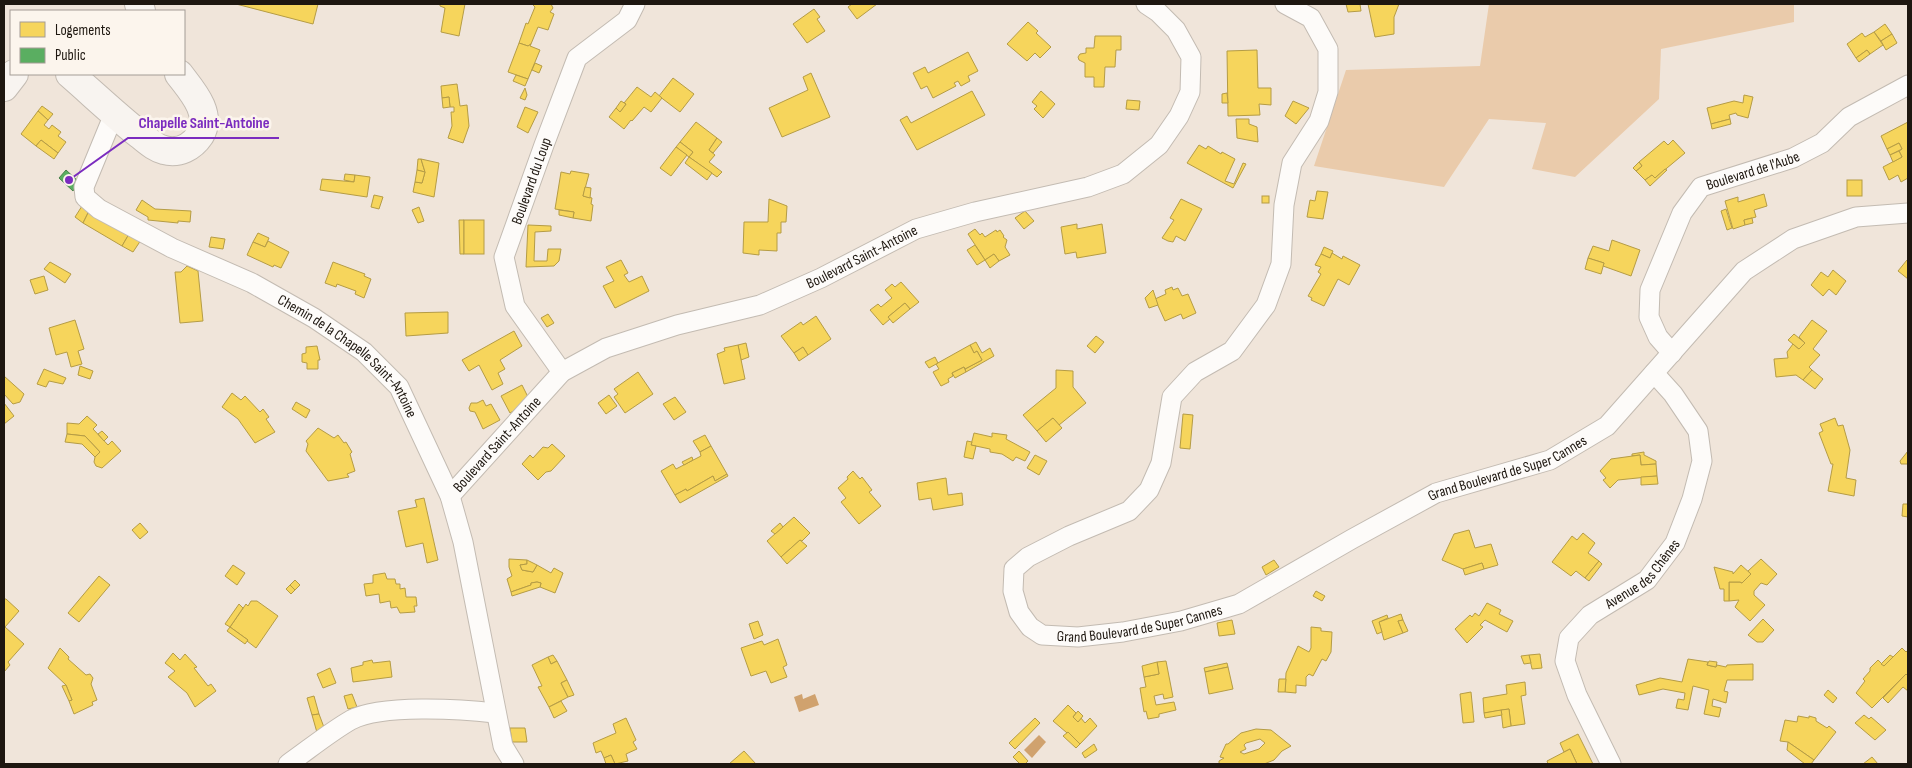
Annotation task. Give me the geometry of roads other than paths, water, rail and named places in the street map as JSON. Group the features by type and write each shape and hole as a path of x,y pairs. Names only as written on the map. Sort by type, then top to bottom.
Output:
{"main road":[{"path":"4,87 13,75"},
{"path":"71,75 114,114 155,146 165,150 178,151 189,147 203,129 204,119 201,104 180,75"}],"street":[{"name":"Boulevard du Loup","path":"562,372 516,306 504,257 544,145 578,58 627,20 635,4"},
{"name":"Boulevard Saint-Antoine","path":"450,496 562,372 606,348 677,325 760,305 821,278 916,229 975,212 1088,187 1123,174 1159,145 1179,116 1190,92 1191,57 1176,30 1158,12 1146,4"},
{"name":"Grand Boulevard de Super Cannes","path":"1285,4 1311,18 1328,49 1328,92 1319,121 1292,163 1284,205 1281,264 1266,305 1232,351 1195,372 1172,398 1161,463 1149,490 1128,511 1069,536 1028,557 1014,569 1013,591 1018,612 1030,627 1042,636 1078,638 1123,632 1181,621 1239,604 1436,493 1550,460 1607,426 1744,271 1794,239 1856,217 1908,213"},
{"name":"Boulevard de l'Aube","path":"1672,353 1658,337 1648,317 1650,290 1682,213 1701,187 1793,158 1822,143 1849,117 1908,85"},
{"name":"Chemin de la Chapelle Saint-Antoine","path":"114,114 84,187 85,196 99,209 172,248 252,283 314,318 364,352 399,387 450,496 463,542 503,746 514,764"},
{"name":"Avenue des Chênes","path":"1611,764 1577,695 1565,661 1570,638 1590,615 1647,580 1675,543 1692,499 1702,461 1698,431 1673,394 1654,373"},
{"path":"288,764 352,719 375,713 420,708 495,712"}],"place":[{"name":"Chapelle Saint-Antoine","path":"69,180"}]}
